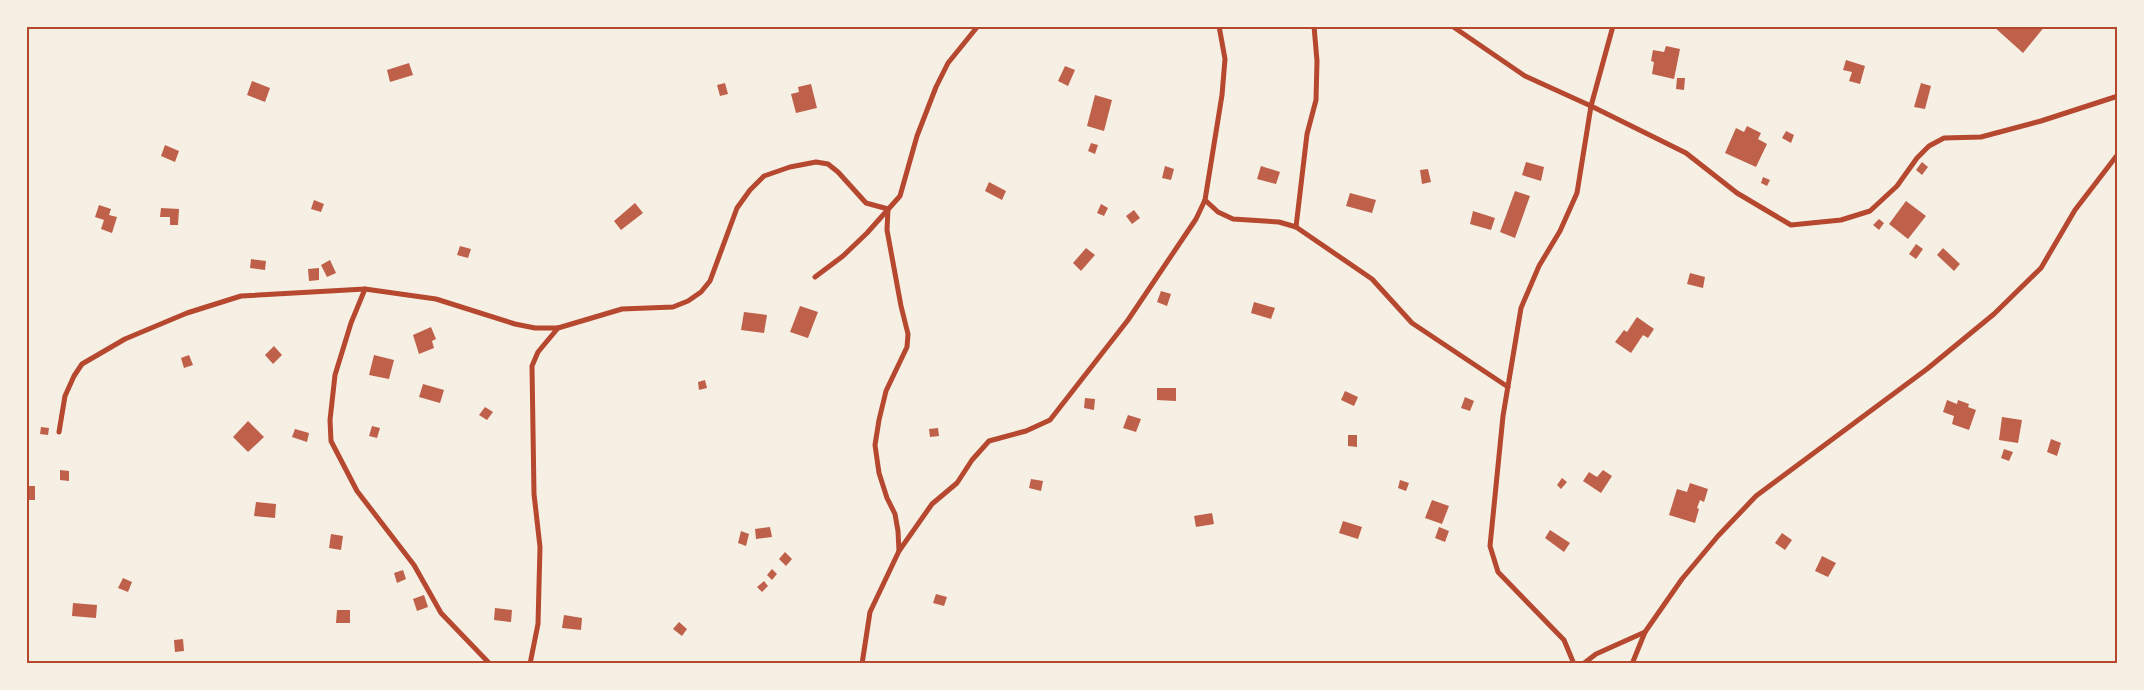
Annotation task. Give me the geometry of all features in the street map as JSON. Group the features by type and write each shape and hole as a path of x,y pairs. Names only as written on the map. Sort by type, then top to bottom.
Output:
{"street":[{"path":"815,277 844,256 900,196 917,136 936,87 948,63 978,26"},
{"path":"862,664 870,612 899,551 932,504 957,482 972,460 989,441 1026,431 1050,420 1128,320 1196,219 1205,200 1222,95 1225,59 1219,26"},
{"path":"1296,227 1307,134 1316,100 1317,61 1314,26"},
{"path":"1452,26 1525,76 1686,153 1737,193 1791,225 1841,220 1870,211 1897,186 1928,146 1944,138 1982,136 2041,121 2118,96"},
{"path":"1574,664 1564,640 1498,572 1490,546 1502,416 1522,308 1539,266 1560,231 1577,193 1591,106 1613,26"},
{"path":"1632,664 1645,632 1682,579 1718,536 1756,496 1927,369 1994,314 2041,268 2075,210 2118,154"},
{"path":"59,432 65,396 82,364 125,339 187,313 241,296 365,289 436,299 515,324 534,328 558,328 622,309 673,307 688,301 701,292 710,281 737,208 750,190 764,176 790,167 816,162 828,164 838,172 866,203 888,209"},
{"path":"1205,200 1218,212 1233,219 1279,222 1296,227 1372,279 1412,323 1508,387"},
{"path":"888,209 887,230 908,334 907,347 886,391 875,445 878,473 897,523 899,551"},
{"path":"365,289 351,323 335,375 330,420 330,441 357,491 414,565 441,613 490,664"},
{"path":"530,664 538,624 540,547 534,494 532,366 538,352 558,328"},
{"path":"1582,664 1596,654 1645,632"}],"building":[{"path":"1993,26 2045,26 2023,53"},
{"path":"1666,46 1680,49 1674,79 1652,74 1654,62 1651,61 1653,50 1664,52"},
{"path":"1846,60 1865,66 1860,84 1849,81 1852,72 1843,70"},
{"path":"409,63 413,75 390,82 387,70"},
{"path":"1065,66 1075,70 1068,86 1058,81"},
{"path":"1677,78 1685,78 1684,90 1676,89"},
{"path":"252,81 270,88 265,102 247,95"},
{"path":"725,83 728,94 720,96 717,85"},
{"path":"1921,83 1931,86 1925,109 1914,107"},
{"path":"811,84 817,108 796,113 791,94 799,92 798,87"},
{"path":"1095,95 1112,100 1104,131 1087,126"},
{"path":"1747,126 1761,133 1758,139 1767,144 1756,167 1725,153 1736,128 1744,132"},
{"path":"1786,131 1794,135 1791,143 1782,138"},
{"path":"1091,143 1098,145 1095,154 1088,151"},
{"path":"165,145 179,151 175,162 161,156"},
{"path":"1526,162 1544,167 1541,181 1522,175"},
{"path":"1922,162 1928,167 1922,175 1916,170"},
{"path":"1165,166 1174,169 1171,180 1162,178"},
{"path":"1261,166 1280,172 1276,184 1257,179"},
{"path":"1428,169 1431,182 1422,184 1420,170"},
{"path":"1763,177 1770,180 1767,186 1761,183"},
{"path":"989,182 1006,191 1002,200 985,191"},
{"path":"1515,191 1530,196 1515,238 1500,232"},
{"path":"1350,193 1376,200 1372,213 1346,206"},
{"path":"314,200 324,204 321,212 311,209"},
{"path":"1906,201 1926,216 1908,239 1889,224"},
{"path":"635,203 643,213 621,230 614,221"},
{"path":"1101,204 1108,208 1104,216 1097,213"},
{"path":"99,205 111,209 109,215 117,217 112,233 101,229 104,220 95,217"},
{"path":"161,208 179,209 178,225 170,225 170,217 160,217"},
{"path":"1134,210 1140,218 1132,224 1126,216"},
{"path":"1473,211 1495,218 1491,230 1470,224"},
{"path":"1879,219 1884,223 1879,230 1873,225"},
{"path":"1916,244 1923,249 1916,259 1909,254"},
{"path":"460,246 471,249 468,258 457,255"},
{"path":"1086,248 1095,255 1081,271 1073,263"},
{"path":"1943,248 1960,264 1954,271 1937,255"},
{"path":"251,259 266,261 265,270 250,268"},
{"path":"330,260 336,273 327,277 321,265"},
{"path":"319,268 319,280 309,281 308,269"},
{"path":"1690,273 1705,277 1703,288 1687,284"},
{"path":"1161,291 1171,294 1167,306 1157,302"},
{"path":"1254,302 1275,308 1271,319 1251,313"},
{"path":"800,306 818,312 808,338 790,332"},
{"path":"744,312 767,315 764,333 741,330"},
{"path":"1637,317 1654,329 1648,338 1643,335 1631,353 1615,342 1624,330 1627,332"},
{"path":"431,327 436,339 432,341 434,348 419,354 413,335"},
{"path":"274,346 282,355 273,364 265,355"},
{"path":"189,355 193,365 184,368 181,358"},
{"path":"374,355 394,360 389,379 369,375"},
{"path":"705,380 707,388 699,390 698,382"},
{"path":"423,384 444,390 440,403 419,397"},
{"path":"1157,388 1176,388 1176,401 1157,400"},
{"path":"1345,391 1358,397 1354,406 1341,400"},
{"path":"1465,397 1474,401 1470,411 1461,408"},
{"path":"1085,398 1095,399 1094,410 1084,408"},
{"path":"1947,400 1957,404 1958,400 1969,404 1968,407 1976,410 1969,430 1952,424 1954,416 1943,412"},
{"path":"485,407 493,412 487,420 479,415"},
{"path":"1128,415 1141,419 1136,432 1123,428"},
{"path":"2002,417 2022,420 2018,443 1999,440"},
{"path":"248,421 264,437 248,452 233,437"},
{"path":"372,426 380,428 377,438 369,436"},
{"path":"41,427 49,428 48,435 40,434"},
{"path":"938,428 939,436 930,437 929,429"},
{"path":"295,429 309,433 307,442 292,437"},
{"path":"1348,435 1357,435 1357,447 1348,446"},
{"path":"2051,439 2061,443 2057,456 2047,452"},
{"path":"2004,449 2013,452 2009,461 2001,458"},
{"path":"60,470 69,471 69,481 60,480"},
{"path":"1603,470 1612,476 1601,493 1583,481 1589,472 1597,477"},
{"path":"1562,478 1567,482 1561,489 1557,485"},
{"path":"1031,479 1043,481 1041,491 1029,488"},
{"path":"1400,480 1409,483 1406,491 1398,488"},
{"path":"1690,483 1708,489 1704,502 1700,500 1695,523 1669,515 1677,489 1687,492"},
{"path":"26,486 35,486 35,500 26,500"},
{"path":"1432,500 1449,506 1442,524 1425,518"},
{"path":"256,502 276,504 275,518 254,516"},
{"path":"1212,513 1214,524 1196,527 1194,516"},
{"path":"1343,521 1362,527 1358,539 1339,533"},
{"path":"770,527 772,537 756,539 755,529"},
{"path":"1439,527 1449,531 1445,542 1435,538"},
{"path":"1550,530 1570,543 1564,552 1545,538"},
{"path":"741,531 749,534 746,546 738,543"},
{"path":"1782,533 1792,540 1785,550 1775,543"},
{"path":"331,534 343,536 341,550 329,548"},
{"path":"785,552 792,559 786,566 779,559"},
{"path":"1822,556 1836,563 1828,577 1815,571"},
{"path":"772,569 777,574 772,580 767,575"},
{"path":"403,570 406,579 397,583 394,573"},
{"path":"123,578 132,582 128,592 118,588"},
{"path":"764,581 768,586 762,592 757,587"},
{"path":"936,594 947,597 944,606 933,603"},
{"path":"424,595 428,607 417,611 413,599"},
{"path":"73,603 97,605 96,618 72,616"},
{"path":"495,608 512,610 511,622 494,620"},
{"path":"337,610 350,610 350,623 336,623"},
{"path":"564,615 582,618 581,630 562,628"},
{"path":"679,622 687,629 682,636 673,629"},
{"path":"183,639 184,651 175,652 174,640"}]}
